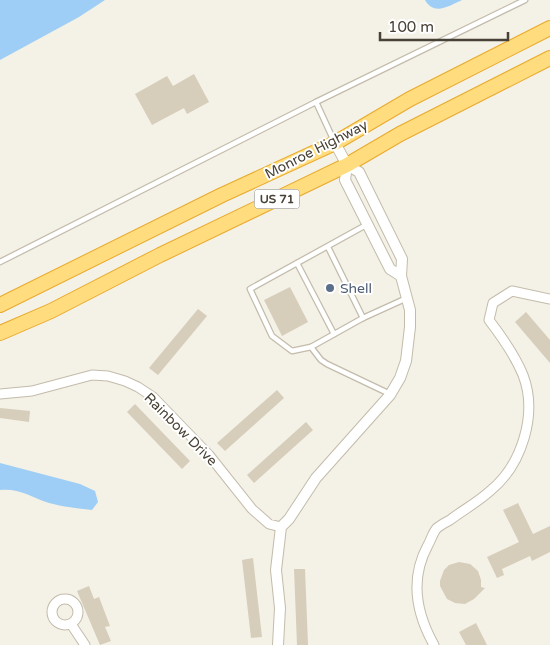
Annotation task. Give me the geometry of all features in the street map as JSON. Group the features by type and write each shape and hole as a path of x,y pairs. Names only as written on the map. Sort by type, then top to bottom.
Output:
{"highway":[{"name":"Monroe Highway","path":"0,305 222,195 335,142 410,99 550,28"},
{"name":"Monroe Highway","path":"0,333 50,311 160,255 347,165 400,134 550,58"}],"street":[{"path":"278,645 280,608 276,570 281,527 289,519 316,478 390,395 400,378 409,346 410,310 401,276 402,259 364,180 359,172 347,165 335,142"},
{"path":"347,165 345,180 390,269 401,276"},
{"path":"434,645 426,632 418,608 416,582 423,554 437,528 490,491 508,473 523,442 530,409 523,376 507,344 489,320 493,302 512,291 550,299"},
{"name":"Rainbow Drive","path":"0,394 32,391 92,375 108,376 138,387 152,397 209,454 252,509 269,524 281,527"},
{"path":"71,624 85,645"}],"lane":[{"path":"0,262 316,102 525,0"},
{"path":"316,102 335,142"},
{"path":"368,224 250,289 272,336 292,351 310,347 363,318 407,298"},
{"path":"328,247 363,318"},
{"path":"297,263 334,334"},
{"path":"331,268 336,264"},
{"path":"336,278 342,276"},
{"path":"307,281 313,277"},
{"path":"342,290 347,287"},
{"path":"312,292 318,288"},
{"path":"347,301 353,298"},
{"path":"318,304 324,300"},
{"path":"324,314 329,311"},
{"path":"310,347 327,364 390,395"}],"water":[{"path":"0,0 105,0 79,17 0,60"},
{"path":"425,0 462,0 447,7 437,9 429,5"},
{"path":"0,463 80,484 95,491 98,502 92,510 49,503 19,492 0,490"}],"building":[{"path":"194,74 209,102 187,114 184,108 152,125 135,94 167,76 173,86"},
{"path":"290,287 308,322 282,336 264,300"},
{"path":"198,309 207,316 158,375 149,368"},
{"path":"526,312 550,340 550,363 515,322"},
{"path":"277,390 284,398 225,451 217,443"},
{"path":"135,404 190,461 182,469 127,412"},
{"path":"0,408 30,411 29,422 0,418"},
{"path":"306,422 313,430 254,483 247,475"},
{"path":"518,503 533,534 550,526 550,552 532,561 530,556 502,569 504,575 497,578 487,557 519,542 503,510"},
{"path":"253,558 262,637 251,638 242,560"},
{"path":"459,562 470,564 478,571 481,587 485,588 474,599 465,604 455,603 447,599 440,586 444,570 449,565"},
{"path":"294,569 305,569 308,645 297,645"},
{"path":"89,586 94,599 99,597 110,626 105,627 111,641 100,645 77,591"},
{"path":"476,623 487,645 466,645 459,632"}],"place":[{"name":"Shell","path":"330,288"}]}
